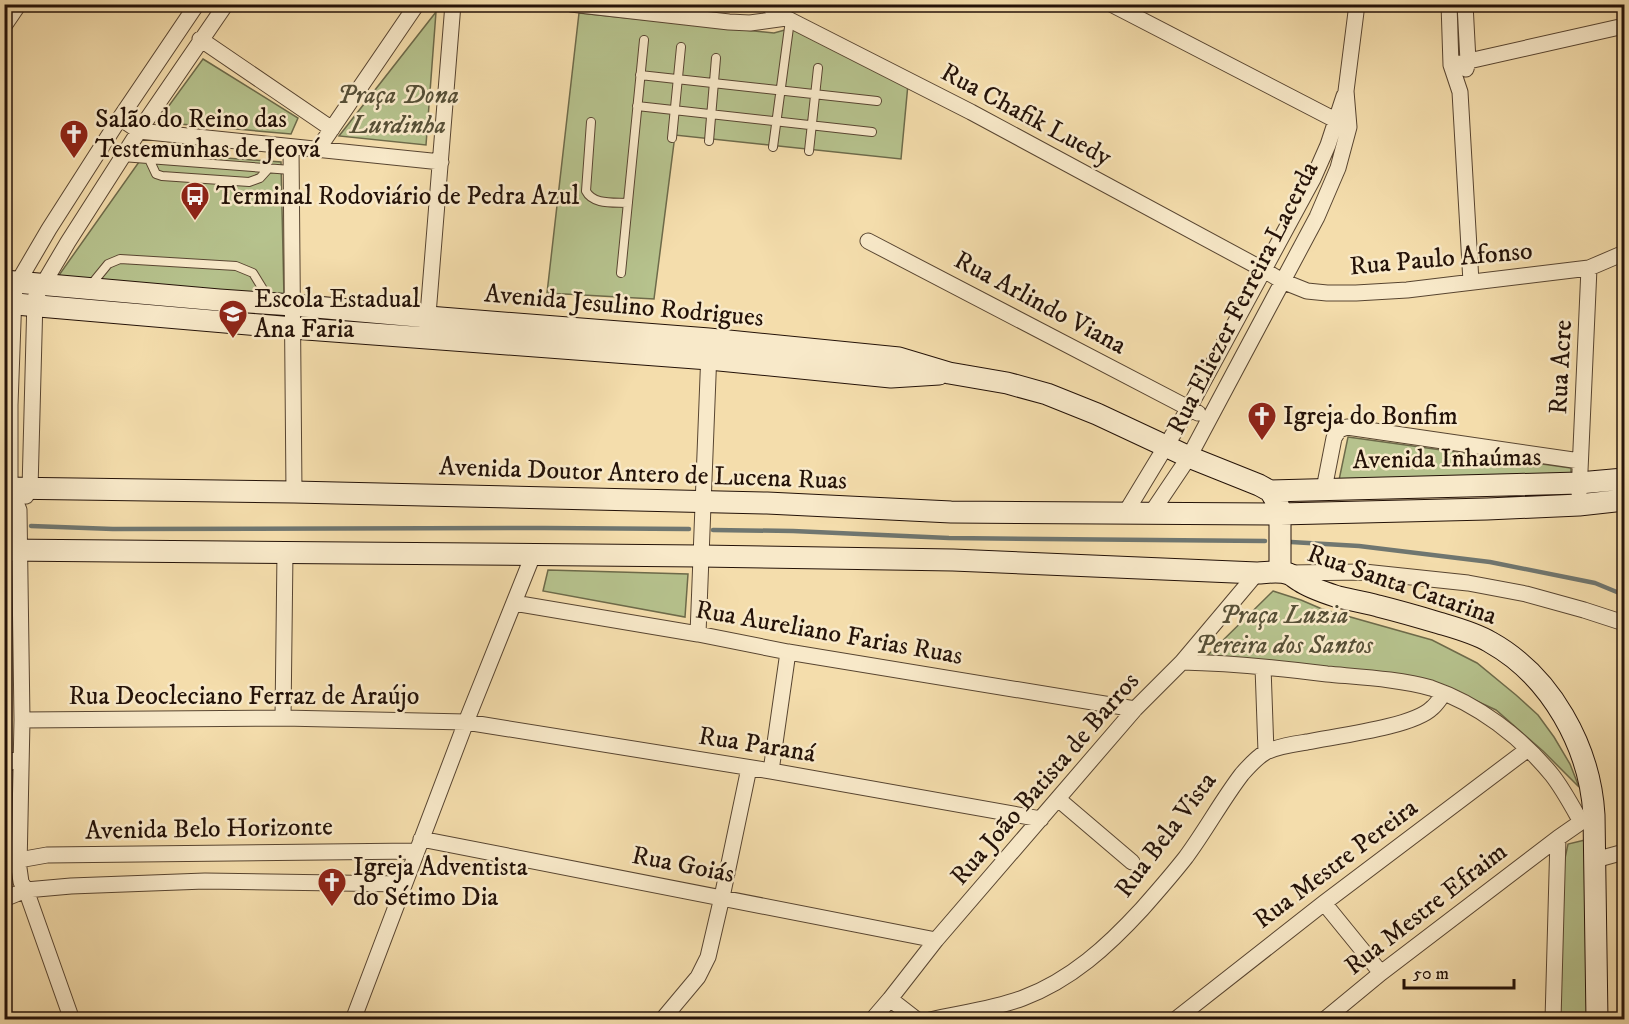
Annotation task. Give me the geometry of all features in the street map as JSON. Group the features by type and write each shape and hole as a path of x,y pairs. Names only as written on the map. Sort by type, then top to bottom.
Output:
{"main road":[{"name":"Avenida Jesulino Rodrigues","path":"11,281 293,304 427,327"},
{"name":"Avenida Jesulino Rodrigues","path":"9,303 293,328 427,327 709,349 891,377 949,373 1007,383 1047,394 1270,491"},
{"name":"Avenida Inhaúmas","path":"1270,491 1624,480"},
{"name":"Avenida Doutor Antero de Lucena Ruas","path":"15,488 767,503 951,512 1280,514"},
{"path":"12,550 953,560 1284,573 1280,514 1278,504 1270,491"},
{"name":"Avenida Inhaúmas","path":"1280,514 1487,509 1624,500"},
{"name":"Rua Santa Catarina","path":"1284,573 1301,583 1336,596 1464,630 1490,642 1511,657 1543,688 1566,721 1587,767 1591,787 1587,818 1595,860 1597,1020"}],"street":[{"path":"4,26 19,4"},
{"path":"72,1020 26,890 12,858 22,720 12,550 19,510 7,405 11,281 49,229 197,4"},
{"path":"15,488 32,406 35,298 122,157 200,39 226,4"},
{"path":"318,149 417,4"},
{"path":"427,327 453,4"},
{"path":"571,4 750,23 790,14"},
{"name":"Rua Chafik Luedy","path":"766,4 790,14 1264,270"},
{"path":"1111,4 1342,123"},
{"name":"Rua Eliezer Ferreira Lacerda","path":"1152,512 1189,457 1328,194 1338,168 1357,4"},
{"path":"1449,4 1451,65 1460,92 1471,282"},
{"path":"1460,92 1468,61 1466,4"},
{"path":"1451,65 1624,26"},
{"path":"200,39 332,129"},
{"path":"120,118 139,131 441,162"},
{"name":"Rua Eliezer Ferreira Lacerda","path":"1126,512 1190,408 1313,179 1328,145 1342,123"},
{"path":"291,147 294,492"},
{"path":"49,229 68,242"},
{"name":"Rua Arlindo Viana","path":"868,241 1209,419"},
{"name":"Rua Paulo Afonso","path":"1264,270 1282,281 1307,291 1336,293 1407,290 1589,268 1624,253"},
{"name":"Rua Acre","path":"1579,504 1589,268"},
{"path":"698,634 709,349"},
{"path":"7,405 32,406"},
{"path":"1324,489 1334,438 1339,430 1347,427 1580,460"},
{"path":"283,718 285,552"},
{"path":"352,1020 466,722 533,555"},
{"path":"1284,573 1364,572 1468,583 1526,594 1624,623"},
{"name":"Rua João Batista de Barros","path":"872,1020 936,940 1135,709 1182,662 1257,573"},
{"name":"Rua Aureliano Farias Ruas","path":"514,603 698,634 788,652 1135,709"},
{"path":"771,771 788,652"},
{"path":"1182,662 1263,667 1403,682 1432,688 1462,701 1505,729 1528,749 1587,818"},
{"path":"1263,667 1266,752"},
{"name":"Rua Bela Vista","path":"930,1020 1025,997 1045,988 1098,954 1162,887 1242,774 1266,752 1408,721 1432,709 1444,693"},
{"name":"Rua Deocleciano Ferraz de Araújo","path":"22,720 283,718 466,722"},
{"name":"Rua Paraná","path":"466,722 771,771 1041,819"},
{"name":"Rua Mestre Pereira","path":"1175,1020 1324,903 1528,749"},
{"path":"4,765 21,757"},
{"path":"662,1020 698,977 708,957 749,768"},
{"path":"1058,800 1132,862"},
{"name":"Rua Mestre Efraim","path":"1324,1020 1381,973 1587,818"},
{"path":"1553,1020 1558,838"},
{"name":"Avenida Belo Horizonte","path":"4,867 12,858 47,855 419,845"},
{"name":"Rua Goiás","path":"419,845 722,897 936,940"},
{"path":"1595,860 1624,852"},
{"name":"Avenida Belo Horizonte","path":"4,899 26,890 71,885 205,881 404,884"},
{"path":"1324,903 1381,973"},
{"path":"890,999 917,1020"}],"lane":[{"path":"773,147 790,14"},
{"path":"621,273 644,40"},
{"path":"672,138 681,47"},
{"path":"709,141 716,58"},
{"path":"808,151 818,69"},
{"path":"640,75 877,101"},
{"path":"637,106 872,132"},
{"path":"591,122 586,191 595,200 628,203"},
{"path":"122,157 291,170"},
{"path":"149,159 156,174 173,177 249,182 260,178 269,168"},
{"path":"87,288 108,264 120,259 236,266 253,273 271,303"}],"green space":[{"name":"Praça Dona Lurdinha","path":"436,12 426,145 339,136"},
{"path":"579,13 774,33 799,26 908,84 901,159 675,135 654,299 547,293"},
{"path":"203,59 298,118 291,134 157,122"},
{"path":"146,152 281,162 284,298 57,278"},
{"path":"1348,437 1571,468 1571,476 1339,480"},
{"path":"548,570 688,574 685,617 543,591"},
{"name":"Praça Luzia Pereira dos Santos","path":"1273,591 1322,609 1432,640 1477,663 1538,715 1570,764 1579,787 1543,751 1496,710 1457,692 1207,656"},
{"path":"1585,840 1589,1019 1560,1020 1564,863 1568,844"}],"waterway":[{"path":"31,526 113,529 689,529"},
{"path":"713,530 949,538 1265,541"},
{"path":"1291,542 1359,546 1490,562 1595,583 1624,595"}],"place":[{"name":"Salão do Reino das Testemunhas de Jeová","path":"74,160"},
{"name":"Terminal Rodoviário de Pedra Azul","path":"195,222"},
{"name":"Escola Estadual Ana Faria","path":"233,340"},
{"name":"Igreja do Bonfim","path":"1262,442"},
{"name":"Igreja Adventista do Sétimo Dia","path":"332,908"}]}
